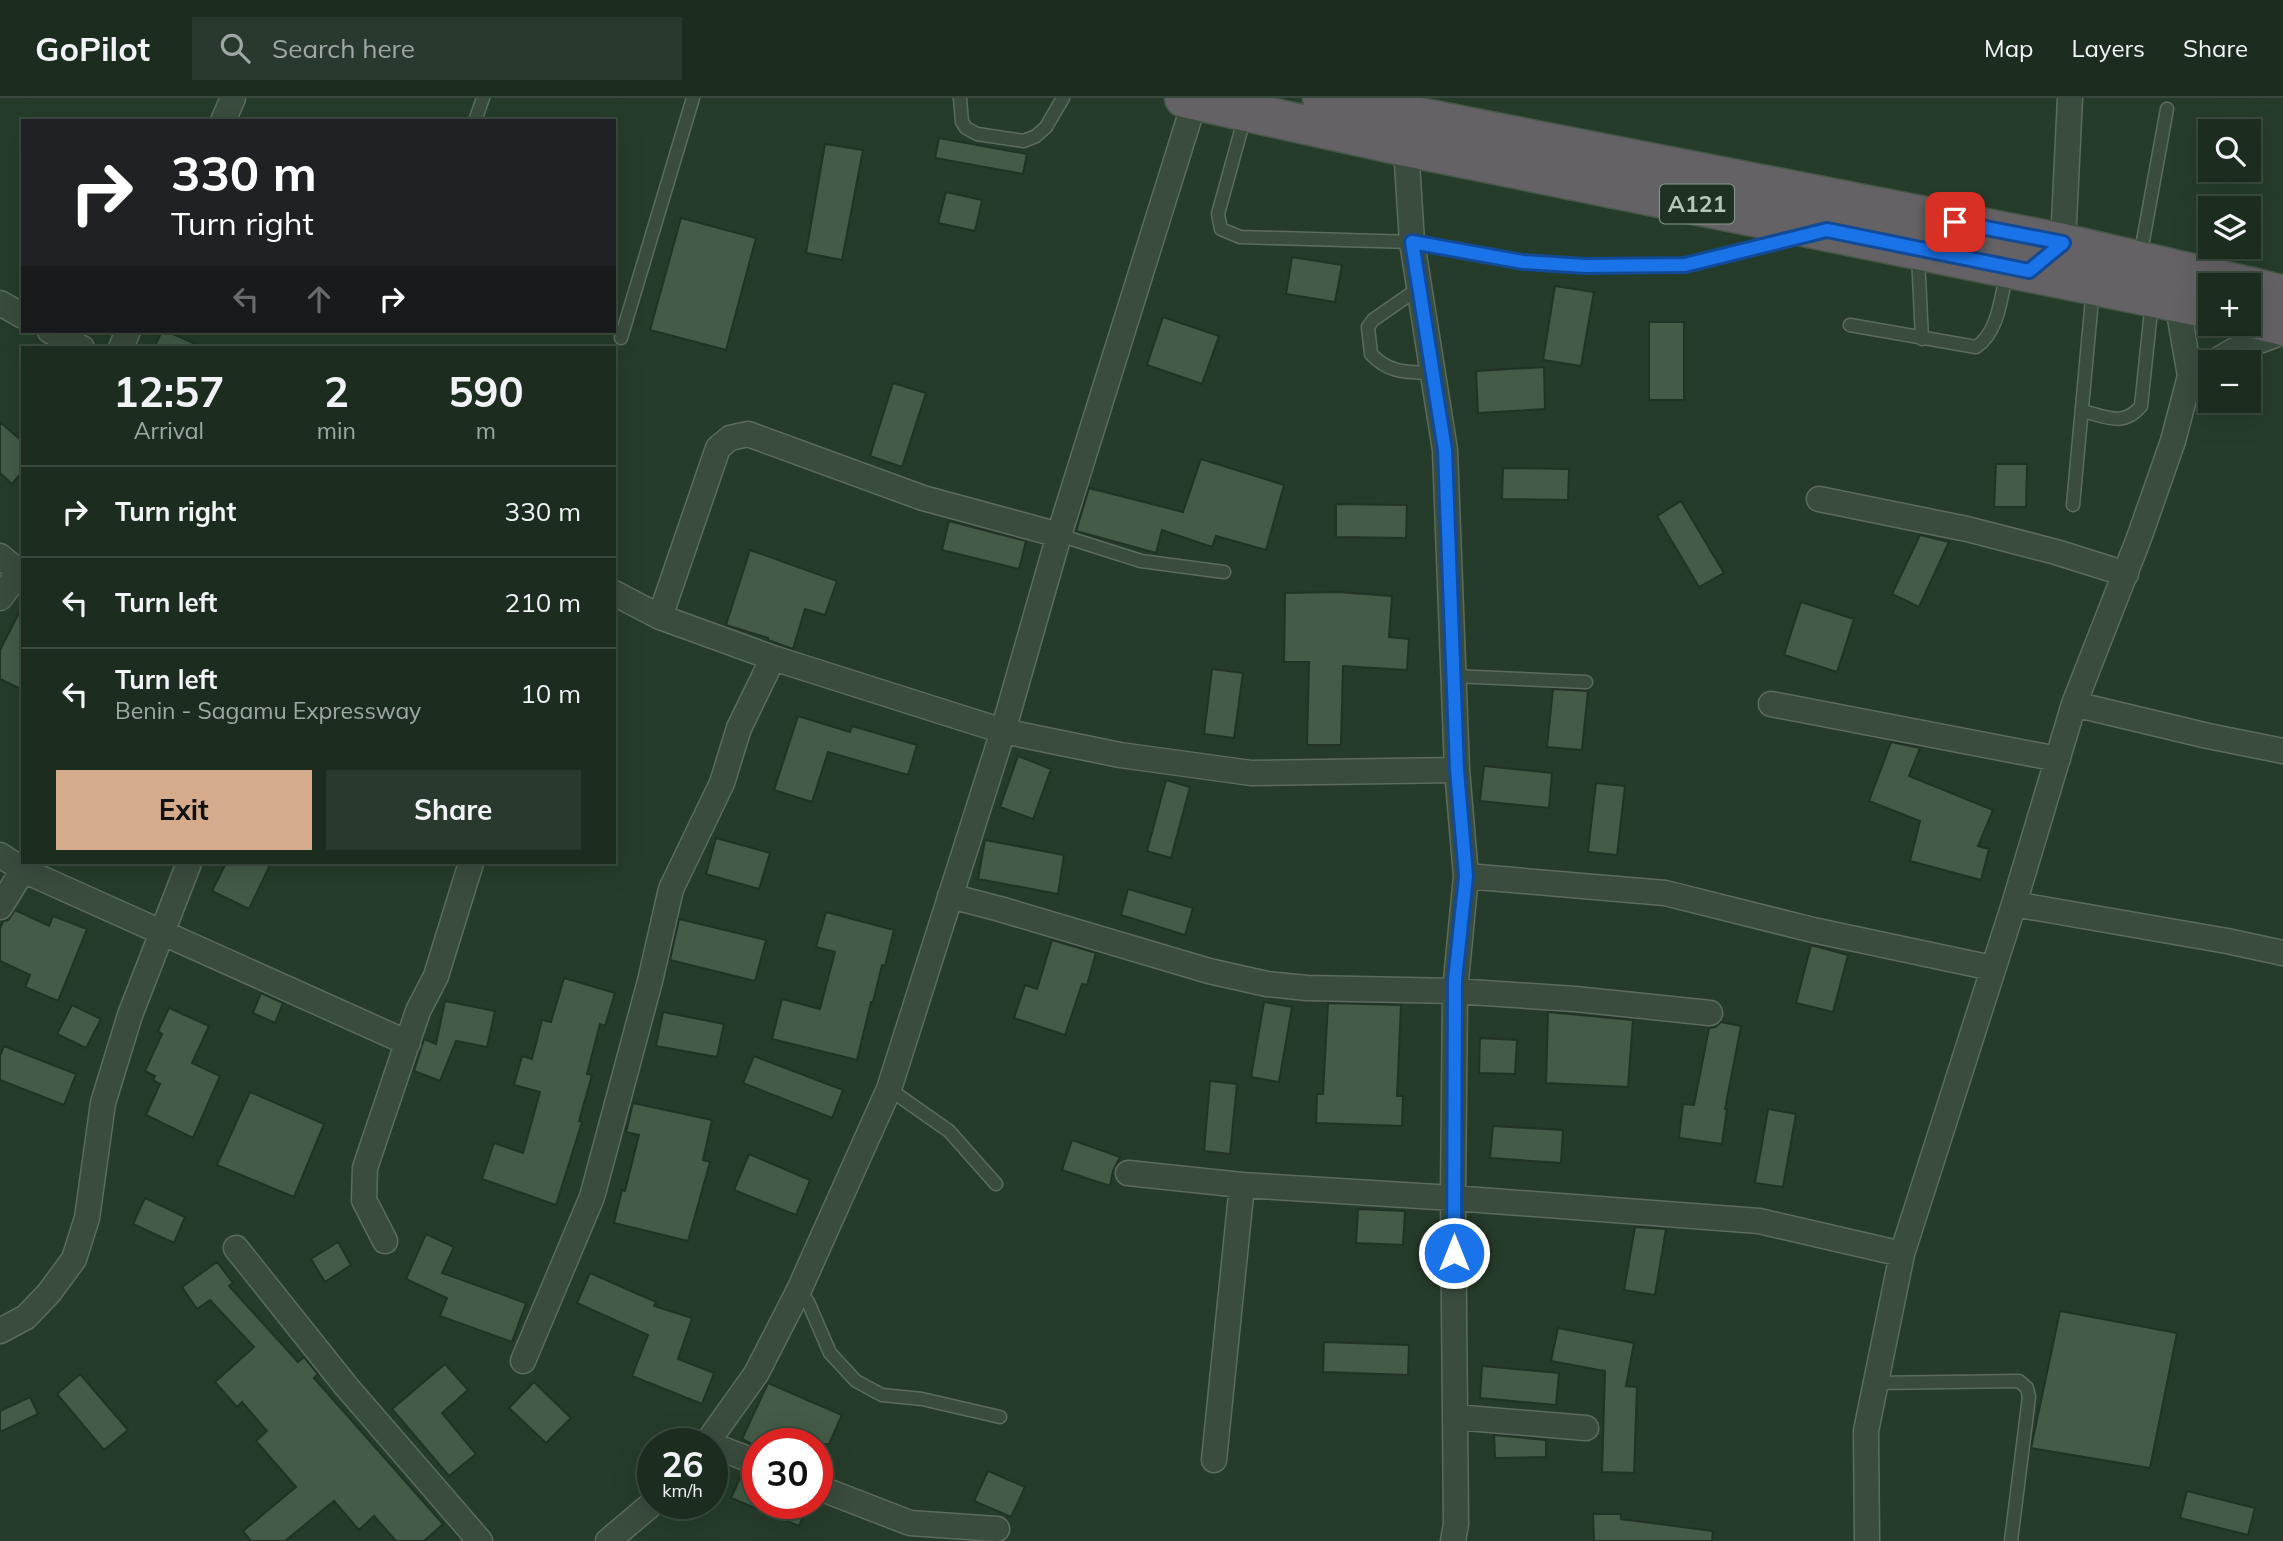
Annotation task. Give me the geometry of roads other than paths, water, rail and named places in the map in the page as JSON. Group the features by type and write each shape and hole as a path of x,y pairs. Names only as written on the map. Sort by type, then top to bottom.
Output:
{"highway":[{"name":"A121","path":"1322,98 2063,243 2170,291"},
{"name":"A121","path":"1190,99 1406,147 2093,284 2170,291 2198,289"},
{"path":"2261,289 2283,295"},
{"path":"2261,321 2283,326"}],"street":[{"path":"224,119 233,98"},
{"path":"2018,269 2063,243 2070,98"},
{"path":"719,1428 756,1374 799,1290 889,1088 1003,731 1190,99"},
{"path":"1406,147 1412,242 1445,450 1457,770 1466,876 1455,991 1454,1541"},
{"path":"2170,291 2198,353"},
{"path":"0,303 21,315"},
{"path":"2235,350 2283,332"},
{"path":"54,333 78,346"},
{"path":"1867,1541 1866,1432 1902,1254 2014,904 2074,704 2126,574 2173,441 2198,384"},
{"path":"660,617 719,448 730,438 748,434 923,498 1059,535"},
{"path":"1819,499 1967,530 2056,552 2126,574"},
{"path":"0,556 21,569 0,598"},
{"path":"616,594 660,617 773,658 1003,731 1120,755 1251,773 1457,770"},
{"path":"523,1361 592,1197 650,981 671,889 723,783 739,729 773,658"},
{"path":"1771,704 2058,759"},
{"path":"2074,704 2283,751"},
{"path":"0,855 23,870 408,1043"},
{"path":"0,1331 26,1317 74,1259 87,1218 103,1104 130,1015 189,864"},
{"path":"385,1241 364,1200 365,1168 418,1011 436,976 471,864"},
{"path":"0,907 23,870"},
{"path":"1466,876 1665,893 1813,930 1993,968"},
{"path":"950,896 1209,971 1267,984 1307,988 1455,991 1575,999 1710,1013"},
{"path":"2014,904 2283,953"},
{"path":"1128,1173 1242,1185 1759,1221 1902,1254"},
{"path":"1214,1460 1242,1185"},
{"path":"236,1248 346,1386 480,1541"},
{"path":"1455,1417 1586,1428"},
{"path":"833,1493 910,1522 997,1529"},
{"path":"608,1541 637,1517"}],"lane":[{"path":"476,119 484,98"},
{"path":"621,338 693,98"},
{"path":"960,98 962,122 966,128 976,134 1024,141 1046,127 1063,98"},
{"path":"2082,411 2124,420 2133,416 2141,406 2170,291 2167,109"},
{"path":"1246,111 1218,214 1221,229 1240,237 1412,242 1523,262 1585,266 1685,265 1827,230"},
{"path":"1917,248 1922,339"},
{"path":"1850,325 1976,347 1985,342 1992,331 2018,269"},
{"path":"2073,505 2093,284"},
{"path":"1419,288 1373,320 1368,327 1371,354 1379,362 1396,371 1433,373"},
{"path":"1059,535 1141,561 1224,572"},
{"path":"1453,676 1586,682"},
{"path":"889,1088 949,1131 996,1184"},
{"path":"799,1290 808,1302 830,1353 856,1381 882,1395 922,1399 1000,1418"},
{"path":"1876,1383 2019,1381 2027,1388 2029,1397 2011,1541"}]}
